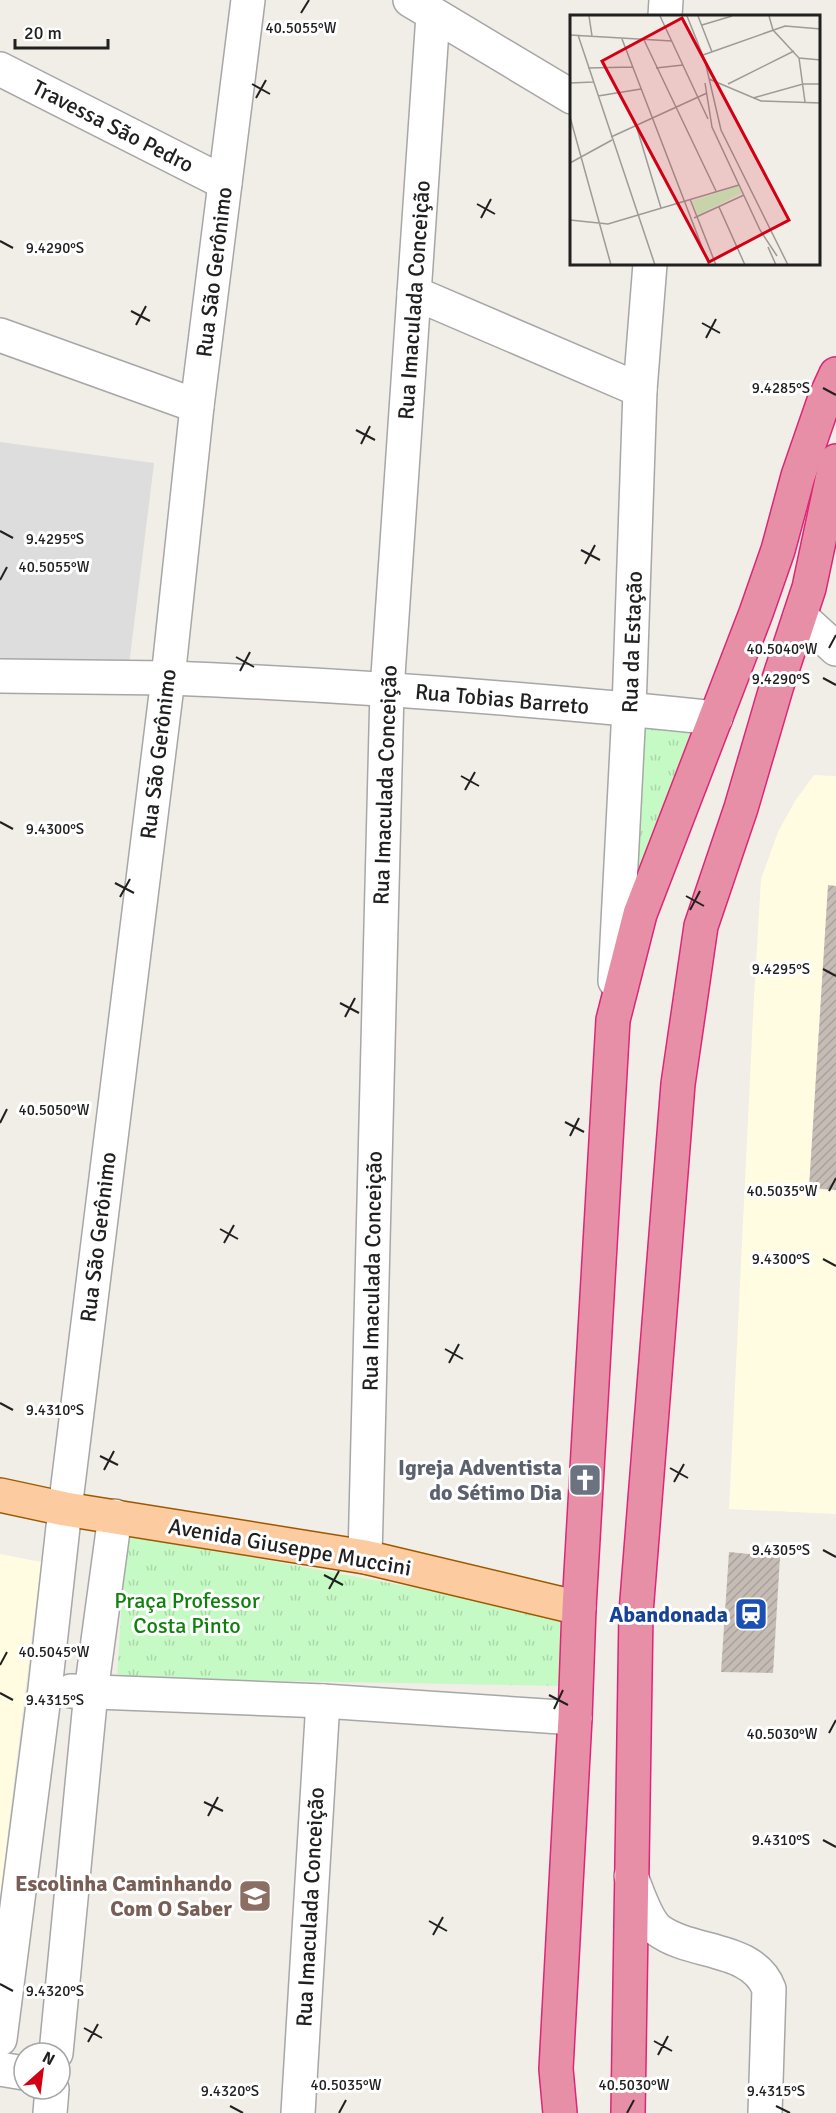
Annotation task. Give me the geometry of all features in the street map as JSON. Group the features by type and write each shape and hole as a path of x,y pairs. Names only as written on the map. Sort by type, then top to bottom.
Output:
{"highway":[{"path":"560,2113 556,2069 579,1608 613,1020 640,914 756,613 778,550 798,476 825,398 836,374"},
{"path":"628,2113 636,1613 678,1084 701,926 741,808 777,685 809,588 836,461"}],"main road":[{"name":"Avenida Giuseppe Muccini","path":"0,1495 65,1509 365,1557 579,1608"},
{"path":"554,2113 556,2069"}],"street":[{"name":"Rua São Gerônimo","path":"0,2039 168,678 197,406 248,0"},
{"path":"665,15 666,0"},
{"path":"422,7 570,96"},
{"name":"Rua Imaculada Conceição","path":"365,1557 387,690 414,293 422,7"},
{"name":"Travessa São Pedro","path":"0,69 225,183"},
{"name":"Rua da Estação","path":"613,1020 629,709 640,390 650,266"},
{"path":"414,293 640,390"},
{"path":"0,335 197,406"},
{"path":"800,616 836,649"},
{"name":"Rua Tobias Barreto","path":"0,676 168,678 387,690 716,718"},
{"path":"57,2041 91,1692 115,1516"},
{"path":"45,1689 323,1701 575,1718"},
{"name":"Rua Imaculada Conceição","path":"298,2113 323,1701"},
{"path":"631,1876 645,1911 657,1929 685,1944 740,1959 754,1967 765,1979 769,1989 765,2113"}],"shaded area":[{"path":"0,442 154,463 129,665 0,660"},
{"path":"814,775 836,776 836,1514 729,1509 761,879 778,832 795,801"},
{"path":"0,1554 41,1562 0,1897"}],"green space":[{"path":"640,722 684,728 697,739 634,893"},
{"name":"Praça Professor Costa Pinto","path":"126,1534 572,1617 571,1686 117,1678"}],"building":[{"path":"828,885 836,886 836,1190 809,1188"},
{"name":"Abandonada","path":"729,1552 780,1557 773,1673 721,1672"}],"place":[{"name":"Igreja Adventista do Sétimo Dia","path":"585,1480"},
{"name":"Abandonada","path":"751,1614"},
{"name":"Escolinha Caminhando Com O Saber","path":"255,1896"}]}
